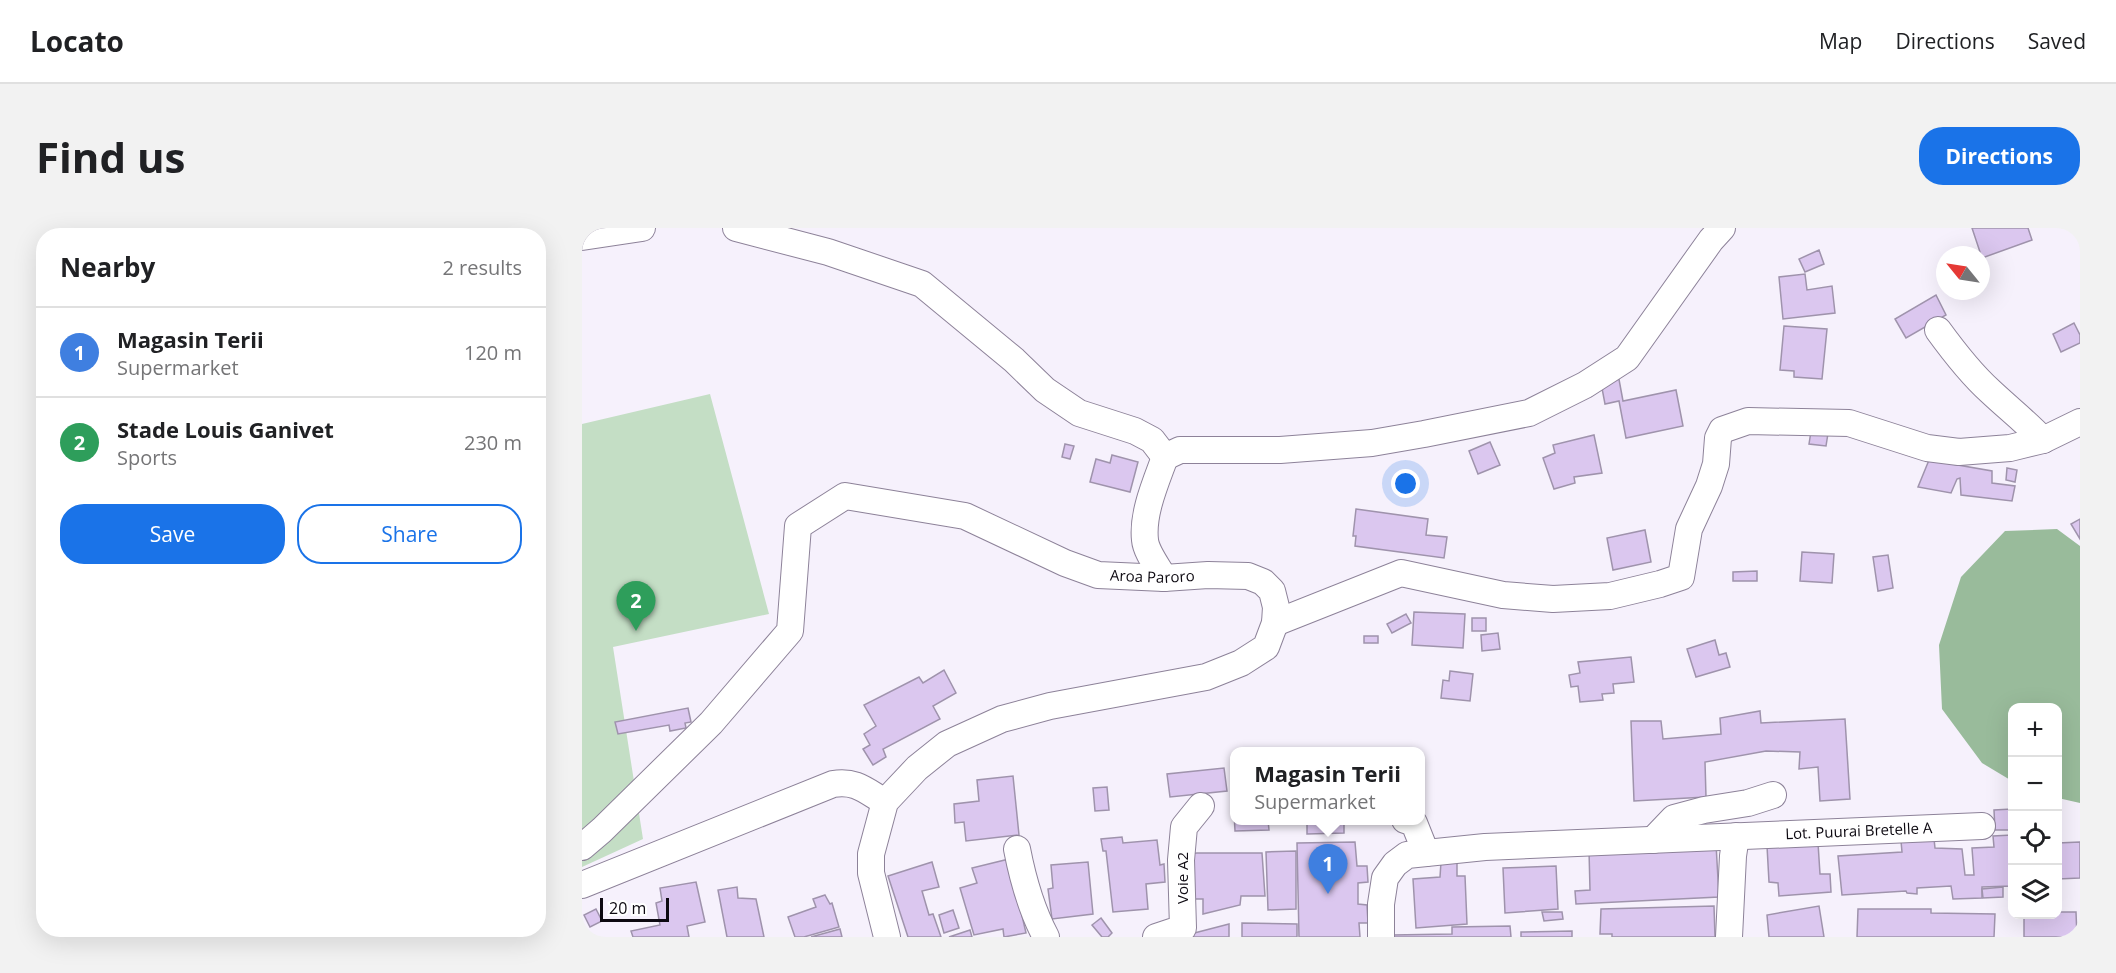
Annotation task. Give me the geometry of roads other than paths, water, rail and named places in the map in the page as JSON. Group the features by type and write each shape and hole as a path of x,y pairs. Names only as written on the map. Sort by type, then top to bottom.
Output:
{"street":[{"path":"582,237 642,228"},
{"path":"736,228 828,252 922,284 1014,360 1045,390 1079,413 1135,430 1152,440 1165,457"},
{"path":"1164,578 1145,542 1146,518 1165,457 1180,450 1280,450 1372,442 1528,413 1585,385 1628,358 1711,240 1722,228"},
{"path":"1938,330 1960,361 2043,440"},
{"path":"887,937 871,873 871,854 885,802 917,768 947,744 1002,719 1050,706 1206,677 1242,663 1266,647 1275,623 1401,573 1503,595 1553,599 1610,596 1681,577 1689,529 1709,486 1716,464 1718,438 1722,430 1748,421 1849,423 1927,448 1959,452 2010,448 2043,440 2080,422"},
{"path":"1849,423 1881,438 1914,464"},
{"name":"Aroa Paroro","path":"582,847 711,723 790,630 798,526 844,496 965,516 1057,559 1098,575 1164,578 1208,575 1248,576 1263,582 1272,591 1276,607 1275,623"},
{"path":"584,885 833,784 845,782 854,784 885,802"},
{"path":"1653,840 1674,818 1704,810 1748,803 1773,795"},
{"name":"Voie A2","path":"1156,937 1183,928 1181,860 1184,827 1201,806"},
{"path":"1414,825 1426,853"},
{"name":"Lot. Puurai Bretelle A","path":"1381,937 1381,904 1385,878 1395,864 1407,855 1485,847 1982,826"},
{"path":"1729,937 1736,836"},
{"path":"1017,849 1023,878 1036,917 1046,937"}],"place":[{"name":"Stade Louis Ganivet","path":"636,631"},
{"name":"Magasin Terii","path":"1328,894"}]}
